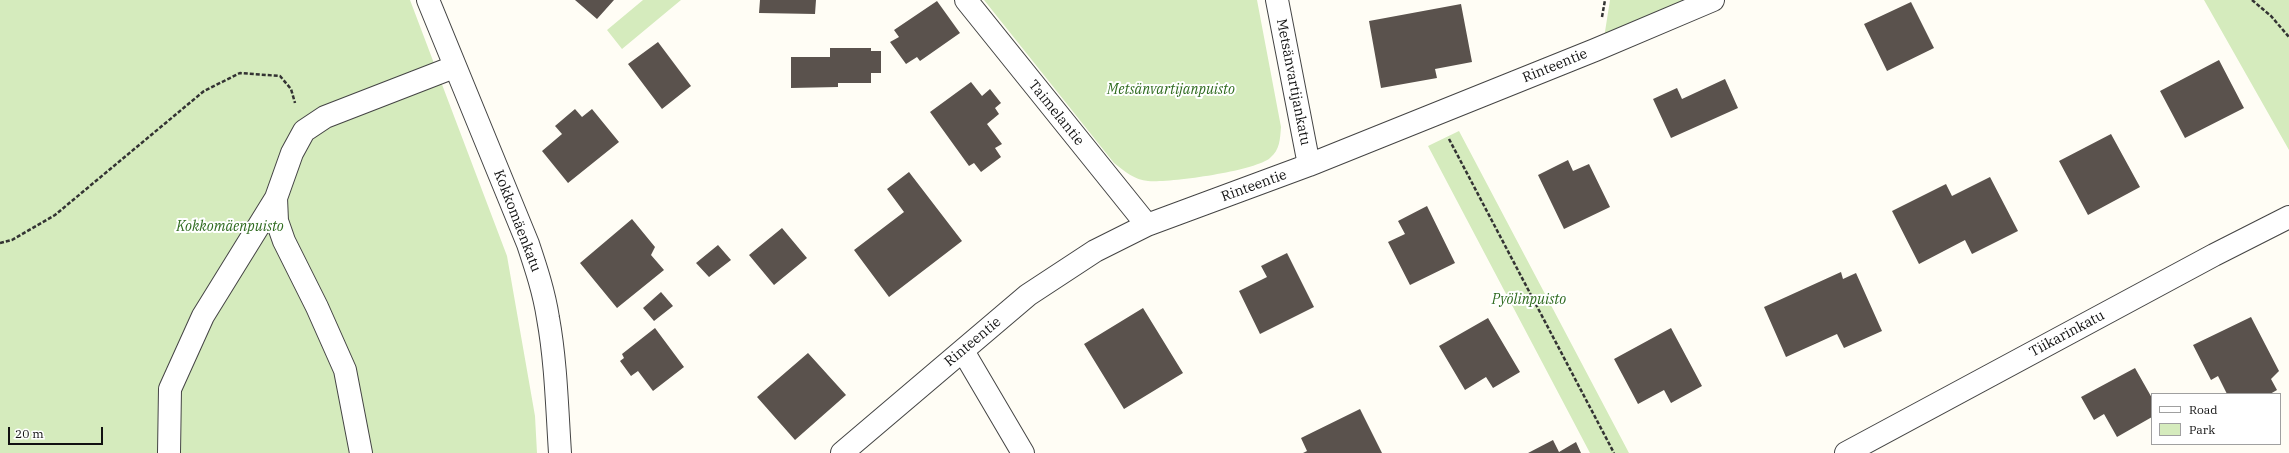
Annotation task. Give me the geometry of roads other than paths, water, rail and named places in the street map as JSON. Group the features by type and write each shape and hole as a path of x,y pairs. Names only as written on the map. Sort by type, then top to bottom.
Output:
{"street":[{"name":"Kokkomäenkatu","path":"428,0 454,67 528,244 539,278 548,317 554,358 560,453"},
{"name":"Taimelantie","path":"966,0 1147,226"},
{"name":"Metsänvartijankatu","path":"1277,0 1309,165"},
{"name":"Rinteentie","path":"842,453 1028,295 1095,251 1147,226 1309,165 1595,50 1714,0"},
{"path":"169,453 170,389 203,316 276,198 292,153 304,131 325,117 454,67"},
{"path":"276,198 277,221 284,241 317,307 345,370 361,453"},
{"name":"Tiikarinkatu","path":"1846,453 2207,259 2289,217"},
{"path":"963,351 1023,453"}],"park label":[{"name":"Metsänvartijanpuisto","path":"1171,90"},
{"name":"Kokkomäenpuisto","path":"230,227"},
{"name":"Pyölinpuisto","path":"1529,300"}]}
